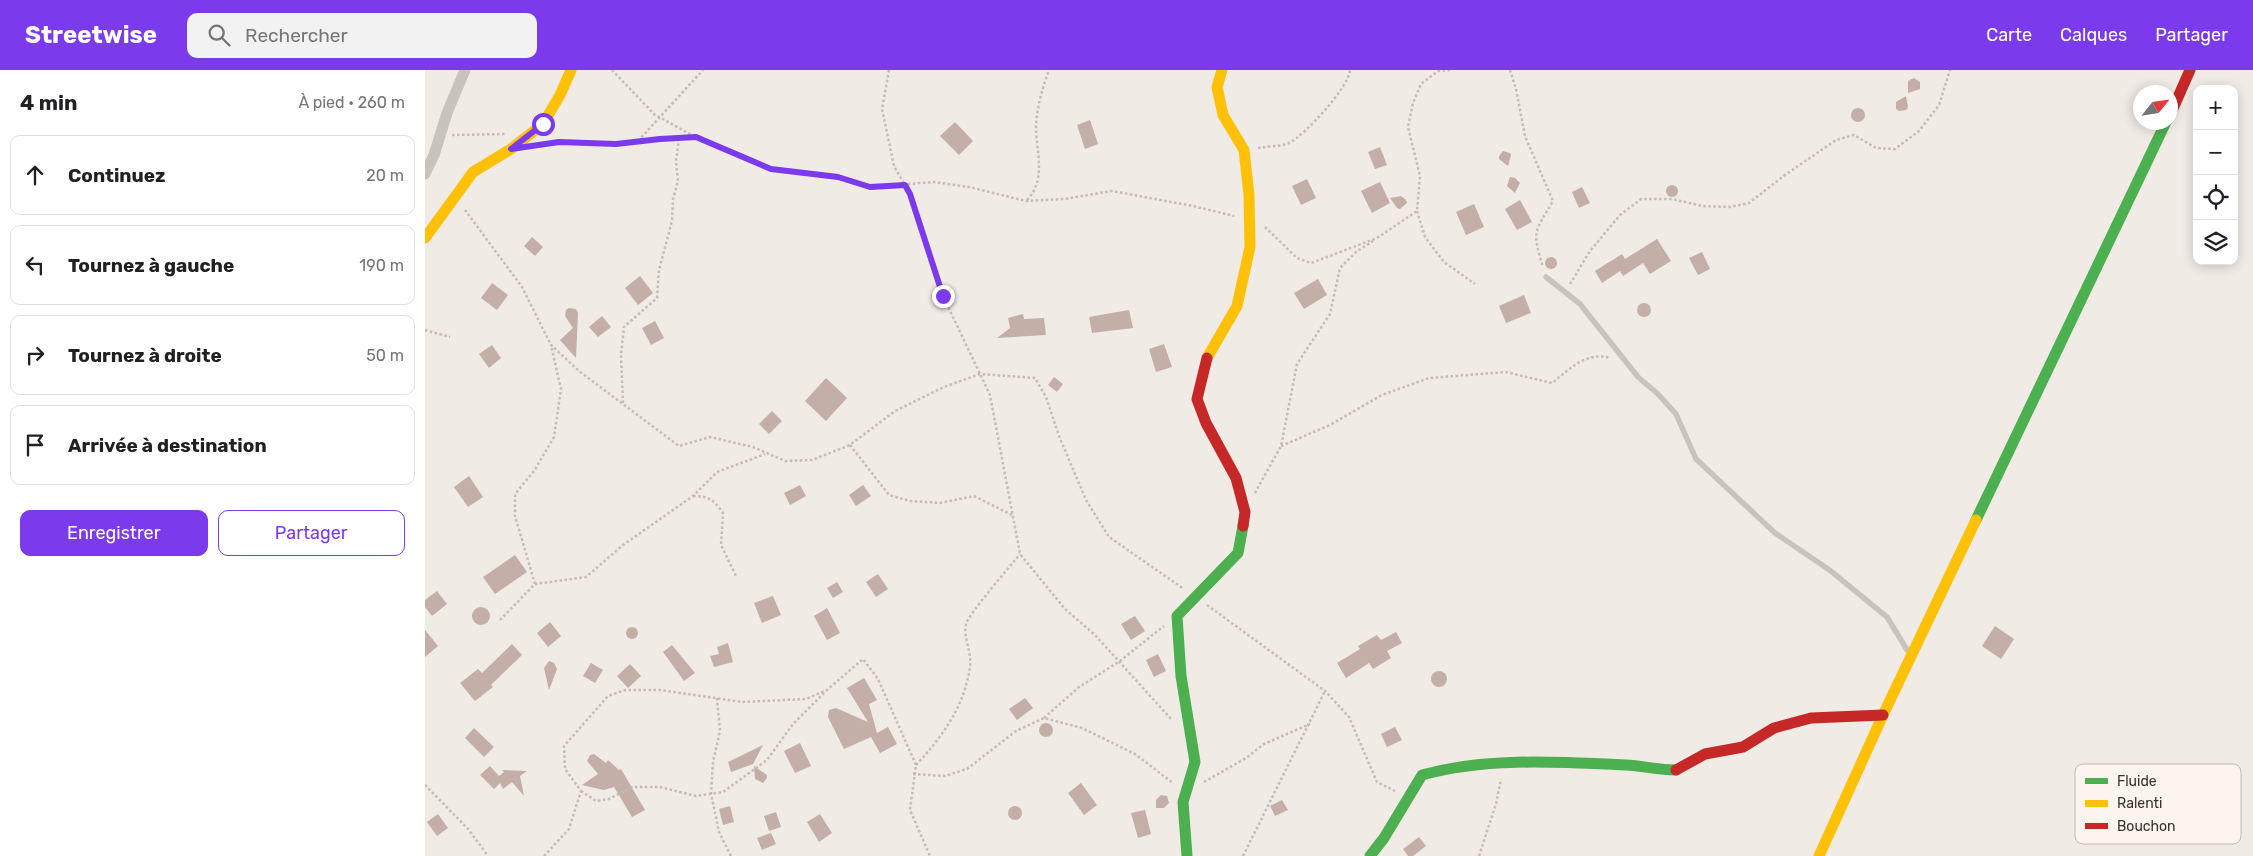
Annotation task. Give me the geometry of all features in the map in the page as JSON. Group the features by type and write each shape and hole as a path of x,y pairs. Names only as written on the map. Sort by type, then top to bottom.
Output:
{"street":[{"path":"425,174 434,155 465,70"},
{"path":"425,238 473,172 511,149 543,124 560,95 571,70"},
{"path":"1187,856 1183,802 1195,762 1181,676 1177,616 1238,553 1245,512 1236,478 1206,423 1197,399 1208,354 1237,306 1250,248 1250,220 1244,150 1223,115 1217,87 1222,70"},
{"path":"2178,97 2190,70"},
{"path":"1819,856 1883,715 2162,130"},
{"path":"1370,856 1384,838 1422,775 1448,768 1503,763 1627,765 1675,770 1705,754 1743,747 1773,728 1811,718 1883,715"}],"lane":[{"path":"1546,277 1580,304 1639,377 1676,414 1696,458 1775,532 1831,571 1887,617 1911,656"}],"path":[{"path":"611,70 659,117 696,137 771,169 838,177 870,187 934,182 969,186 1026,201 1064,199 1112,191 1193,206 1250,220 1267,228 1297,258 1311,263 1377,238"},
{"path":"637,142 703,70"},
{"path":"889,70 882,109 894,166 910,194 943,296 990,395 1020,554 1065,609 1095,635 1174,722"},
{"path":"1026,201 1036,190 1039,158 1036,130 1041,92 1049,70"},
{"path":"1244,150 1287,144 1306,132 1335,98 1350,76 1350,70"},
{"path":"1450,70 1437,71 1421,84 1413,103 1408,127 1420,176 1417,211 1425,237 1439,256 1444,262 1475,284"},
{"path":"1510,70 1516,89 1525,136 1553,201 1539,224 1534,239 1546,277"},
{"path":"1565,292 1591,251 1620,215 1641,199 1672,199 1702,206 1729,207 1749,203 1835,140 1854,135 1876,148 1895,149 1919,131 1939,105 1950,70"},
{"path":"440,135 529,135"},
{"path":"540,145 559,142 616,144 696,137"},
{"path":"623,404 621,355 624,327 657,298 659,270 672,221 673,199 679,181 676,161 679,138"},
{"path":"455,197 522,287 551,345 561,389 555,437 534,471 515,494 515,516 535,584"},
{"path":"1245,512 1281,446 1297,364 1330,314 1340,268 1356,252 1417,211"},
{"path":"425,330 450,337"},
{"path":"551,345 579,371 679,446 710,437 753,447 785,461 812,460 850,445 895,411 944,387 980,374 1035,378 1046,396 1059,436 1087,500 1109,537 1149,567 1195,596 1325,691 1349,717 1377,782 1407,798"},
{"path":"1281,446 1330,425 1382,395 1429,378 1506,372 1552,383 1580,360 1600,355 1628,363"},
{"path":"850,445 889,495 910,501 939,504 974,496 1013,516"},
{"path":"500,620 535,584 585,577 623,545 693,496 717,472 767,453"},
{"path":"693,496 707,496 714,501 723,513 721,545 736,576"},
{"path":"930,856 910,810 913,774 916,766 940,739 963,698 971,664 966,638 966,622 1020,554"},
{"path":"913,774 945,776 967,769 1015,731 1044,718 1079,687 1120,661 1177,616"},
{"path":"827,690 806,699 742,702 660,690 625,690 607,696 564,746 565,769 581,791 596,801 609,799 633,786 660,787 696,796 723,792 767,760 793,724 827,690 863,659 879,679 916,766"},
{"path":"1243,856 1325,691"},
{"path":"717,698 719,731 713,762 711,794 719,832 731,856"},
{"path":"1044,718 1082,728 1135,754 1186,793 1246,758 1264,744 1310,724"},
{"path":"1479,856 1496,804 1503,763"},
{"path":"425,785 468,829 488,856"},
{"path":"544,856 569,829 581,791"}],"building":[{"path":"1914,78 1920,82 1920,89 1908,93 1908,81"},
{"path":"1906,96 1908,107 1906,110 1899,111 1896,109 1896,102"},
{"path":"1858,108 1863,110 1865,115 1863,120 1858,122 1853,120 1851,115 1853,110"},
{"path":"1090,120 1098,144 1085,149 1077,125"},
{"path":"955,122 973,141 959,155 940,136"},
{"path":"1380,147 1387,165 1375,169 1368,152"},
{"path":"1503,151 1511,155 1508,166 1499,159"},
{"path":"1510,177 1515,178 1520,183 1515,193 1507,186"},
{"path":"1307,179 1316,198 1301,205 1292,186"},
{"path":"1380,182 1390,203 1372,213 1361,191"},
{"path":"1674,185 1677,186 1677,196 1670,197 1667,196 1666,189 1667,186"},
{"path":"1582,187 1590,203 1579,208 1572,192"},
{"path":"1401,196 1407,203 1400,209 1397,208 1390,198"},
{"path":"1520,200 1532,222 1517,230 1505,209"},
{"path":"1474,204 1484,227 1466,235 1456,212"},
{"path":"532,237 543,247 535,256 524,246"},
{"path":"1657,239 1671,261 1650,274 1643,263 1623,276 1620,271 1602,283 1595,271 1622,254 1625,259"},
{"path":"1702,252 1710,269 1698,275 1689,258"},
{"path":"1549,257 1553,257 1557,263 1553,269 1549,269 1545,265 1545,261"},
{"path":"640,276 653,293 638,305 625,288"},
{"path":"1318,279 1327,295 1304,309 1294,293"},
{"path":"492,283 508,295 497,310 481,298"},
{"path":"1524,295 1531,313 1506,323 1499,306"},
{"path":"1644,303 1649,305 1651,310 1649,315 1644,317 1639,315 1637,310 1639,305"},
{"path":"569,308 576,309 578,313 576,358 560,340 573,328 565,316 566,310"},
{"path":"1129,310 1133,328 1092,333 1089,317"},
{"path":"1023,314 1024,319 1044,318 1046,335 997,338 1010,328 1008,318"},
{"path":"602,316 611,327 598,337 589,327"},
{"path":"655,321 664,338 651,345 642,328"},
{"path":"1164,344 1172,367 1156,372 1149,349"},
{"path":"492,345 501,358 489,368 479,354"},
{"path":"1054,377 1063,384 1057,392 1048,385"},
{"path":"826,378 847,398 826,421 805,401"},
{"path":"772,411 782,421 769,434 759,424"},
{"path":"469,476 483,497 468,507 454,487"},
{"path":"800,485 806,496 790,505 784,493"},
{"path":"863,485 871,496 856,506 849,495"},
{"path":"515,555 527,572 495,594 483,577"},
{"path":"878,574 888,589 876,597 866,582"},
{"path":"837,582 843,592 833,598 827,588"},
{"path":"437,591 447,604 432,616 425,607 425,600"},
{"path":"773,596 781,615 762,623 754,603"},
{"path":"481,607 487,610 490,616 487,622 481,625 475,622 472,616 475,610"},
{"path":"827,608 840,633 827,640 814,616"},
{"path":"1135,616 1145,631 1131,640 1121,624"},
{"path":"550,622 561,636 548,647 537,633"},
{"path":"1995,626 2014,639 2001,659 1982,646"},
{"path":"630,627 634,627 638,633 634,639 630,639 626,635 626,631"},
{"path":"425,630 438,646 425,657"},
{"path":"1396,632 1402,643 1387,651 1391,658 1373,669 1369,663 1346,678 1337,663 1360,649 1358,646 1377,635 1381,640"},
{"path":"728,643 733,662 714,667 710,656 719,654 717,647"},
{"path":"512,644 522,655 491,685 493,687 475,701 460,683 478,669 482,673"},
{"path":"672,645 695,673 684,681 663,652"},
{"path":"1158,654 1166,671 1154,677 1146,660"},
{"path":"549,661 554,663 557,669 549,690 544,668"},
{"path":"591,663 603,670 595,683 583,676"},
{"path":"630,664 641,676 628,688 617,676"},
{"path":"1439,671 1445,673 1447,679 1445,685 1439,687 1433,685 1431,679 1433,673"},
{"path":"864,678 877,700 869,704 877,733 888,727 897,744 880,753 871,737 844,749 828,717 829,710 836,708 868,722 847,688"},
{"path":"1025,698 1033,708 1017,720 1009,709"},
{"path":"1043,723 1049,723 1053,730 1049,737 1043,737 1039,733 1039,727"},
{"path":"1395,727 1402,740 1387,747 1381,734"},
{"path":"474,728 494,747 484,757 465,738"},
{"path":"800,743 811,766 795,773 784,751"},
{"path":"763,745 753,764 731,772 728,762"},
{"path":"594,754 606,763 608,760 619,770 621,769 645,810 632,817 614,787 604,790 582,785 598,774 587,761 590,755"},
{"path":"490,766 499,776 504,772 502,770 527,771 520,776 524,796 512,782 503,789 500,783 494,789 480,775"},
{"path":"754,766 767,775 763,783 755,779"},
{"path":"1081,783 1097,805 1084,815 1068,793"},
{"path":"1161,795 1167,796 1169,803 1164,808 1156,808 1156,800"},
{"path":"1282,800 1288,810 1275,816 1270,806"},
{"path":"730,806 734,822 723,825 719,809"},
{"path":"1012,806 1018,806 1022,813 1018,820 1012,820 1008,816 1008,810"},
{"path":"1145,810 1151,834 1138,838 1131,813"},
{"path":"776,812 781,827 769,831 764,816"},
{"path":"438,814 448,828 437,836 427,822"},
{"path":"820,814 832,833 819,842 807,822"},
{"path":"771,833 776,844 762,850 757,838"},
{"path":"1419,837 1426,846 1413,856 1408,856 1403,849"}],"traffic: fast":[{"path":"1976,520 2162,130"},
{"path":"1187,856 1183,802 1195,762 1181,676 1177,616 1238,553 1243,526"},
{"path":"1370,856 1384,838 1422,775 1472,765 1523,762 1626,765 1676,770"}],"traffic: slow":[{"path":"425,238 473,172 511,149 543,124 560,95 571,70"},
{"path":"1207,358 1237,306 1250,247 1249,195 1244,150 1223,115 1217,87 1222,70"},
{"path":"1819,856 1883,715 1976,520"}],"traffic: jam":[{"path":"2178,97 2190,70"},
{"path":"1207,358 1197,399 1206,423 1236,478 1245,512 1243,526"},
{"path":"1676,770 1705,754 1743,747 1774,728 1811,718 1883,715"}],"route":[{"path":"543,124 511,149 559,142 616,144 696,137 771,169 838,177 870,187 905,185 910,194 943,296"}]}
